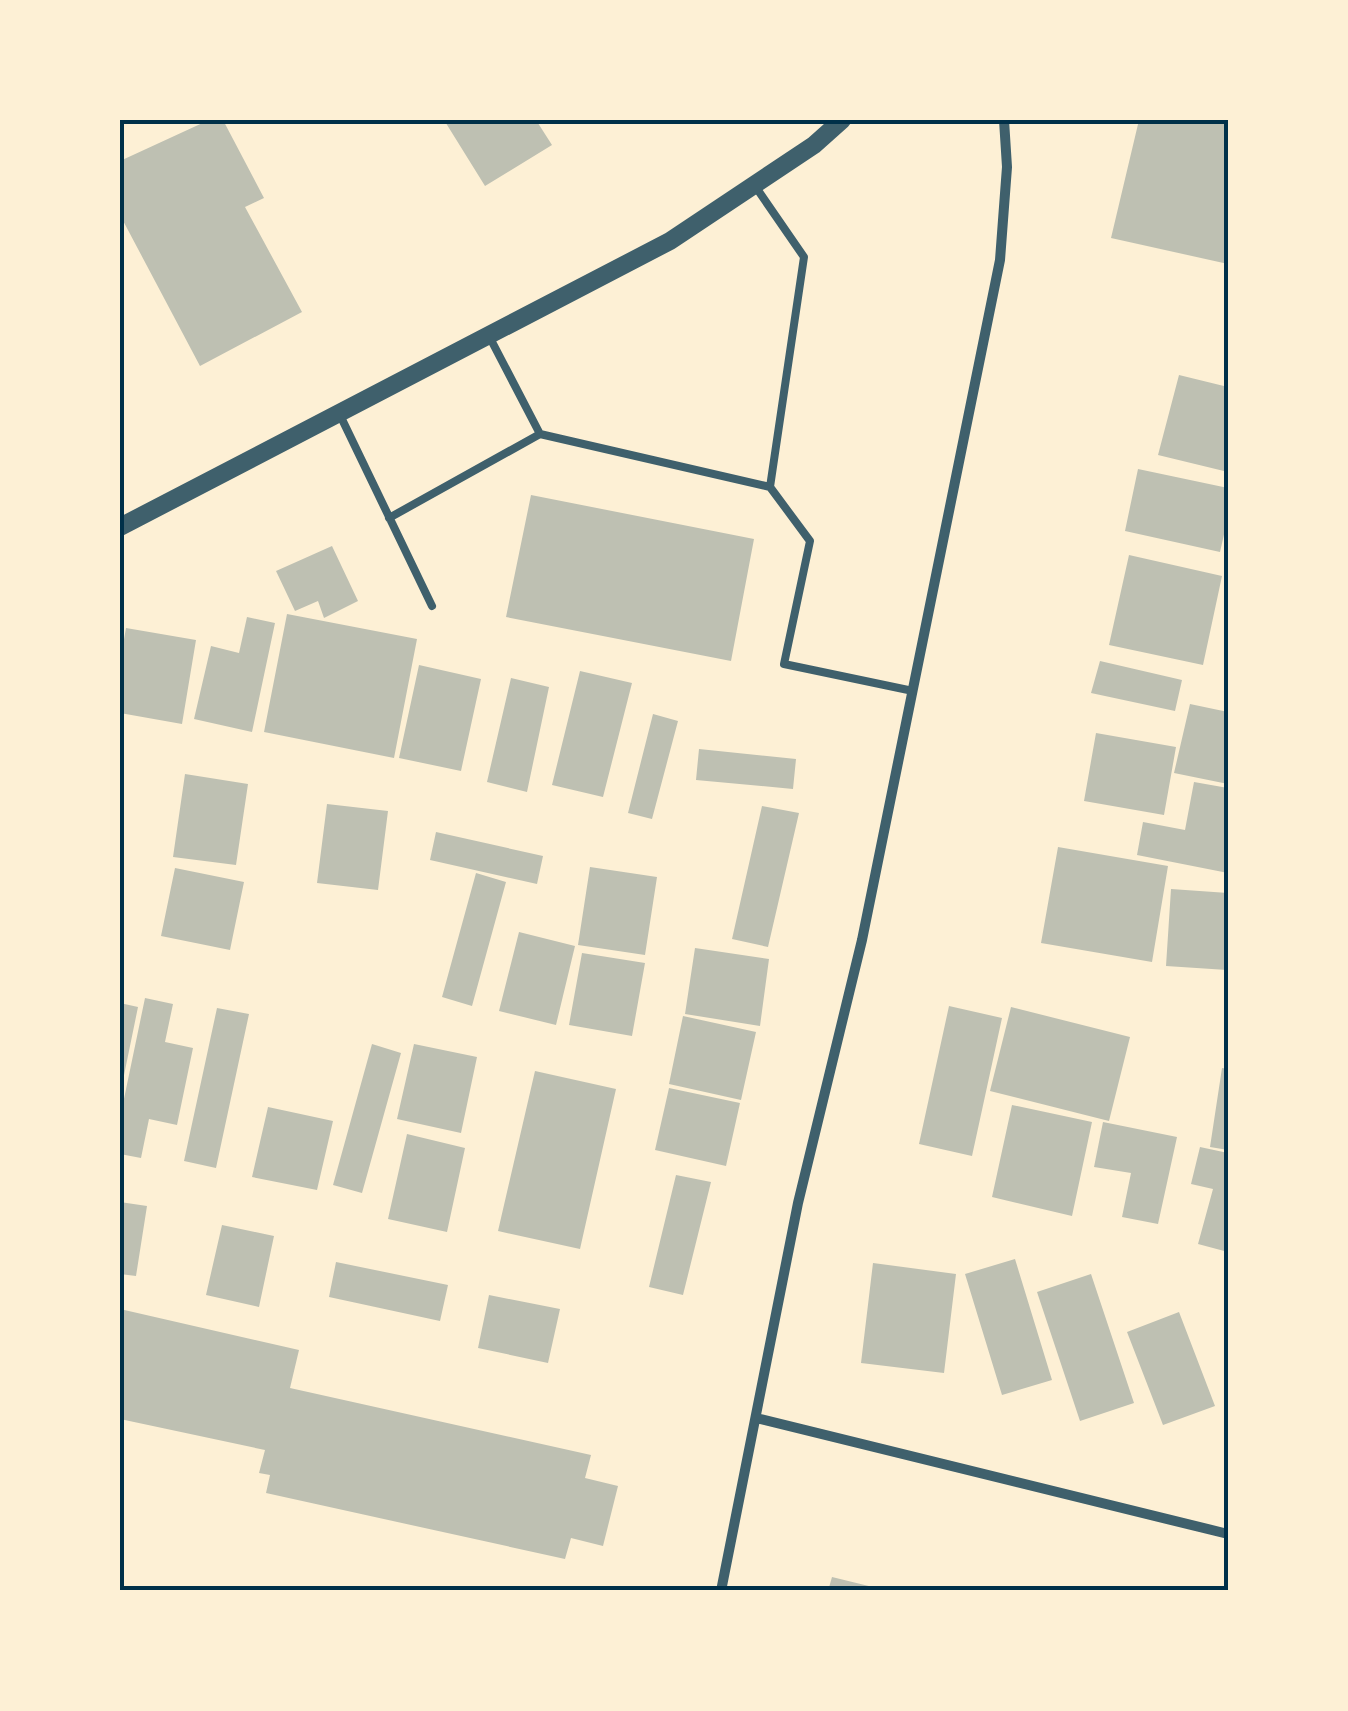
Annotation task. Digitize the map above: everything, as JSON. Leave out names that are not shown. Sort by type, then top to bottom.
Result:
[{"type":"street","points":[[120,527],[670,241],[814,144],[842,120]]},
{"type":"street","points":[[720,1591],[798,1203],[862,940],[1000,260],[1008,167],[1004,120]]},
{"type":"street","points":[[756,1418],[1228,1534]]},
{"type":"lane","points":[[754,184],[804,257],[770,487]]},
{"type":"lane","points":[[488,336],[540,434]]},
{"type":"lane","points":[[340,414],[432,606]]},
{"type":"lane","points":[[390,518],[540,434],[770,487],[810,541],[784,664],[914,691]]},
{"type":"building","points":[[209,120],[223,120],[264,198],[245,207],[302,312],[200,366],[120,215],[120,161]]},
{"type":"building","points":[[444,120],[536,120],[552,145],[485,186]]},
{"type":"building","points":[[1139,120],[1228,120],[1228,264],[1111,238]]},
{"type":"building","points":[[1179,375],[1228,387],[1228,472],[1158,455]]},
{"type":"building","points":[[1138,469],[1228,488],[1228,517],[1220,552],[1125,531]]},
{"type":"building","points":[[531,495],[754,539],[731,661],[506,617]]},
{"type":"building","points":[[332,546],[358,601],[324,618],[318,601],[295,611],[276,571]]},
{"type":"building","points":[[1129,555],[1222,576],[1203,665],[1109,645]]},
{"type":"building","points":[[287,614],[417,639],[394,758],[264,732]]},
{"type":"building","points":[[247,617],[275,623],[252,732],[194,719],[211,646],[239,653]]},
{"type":"building","points":[[126,628],[196,640],[182,724],[120,713],[120,662]]},
{"type":"building","points":[[1100,661],[1182,680],[1175,711],[1091,693]]},
{"type":"building","points":[[419,665],[481,679],[461,771],[399,758]]},
{"type":"building","points":[[580,671],[632,683],[603,797],[552,785]]},
{"type":"building","points":[[511,678],[549,687],[527,792],[487,782]]},
{"type":"building","points":[[1190,704],[1228,712],[1228,784],[1174,773]]},
{"type":"building","points":[[653,714],[678,721],[652,819],[628,813]]},
{"type":"building","points":[[1096,733],[1176,747],[1164,815],[1084,801]]},
{"type":"building","points":[[699,749],[796,759],[793,789],[696,780]]},
{"type":"building","points":[[185,774],[248,784],[236,865],[173,857]]},
{"type":"building","points":[[1194,782],[1228,788],[1228,873],[1137,855],[1143,822],[1185,830]]},
{"type":"building","points":[[327,804],[388,811],[378,890],[317,883]]},
{"type":"building","points":[[762,806],[799,813],[768,947],[732,939]]},
{"type":"building","points":[[436,832],[543,856],[537,884],[430,860]]},
{"type":"building","points":[[1058,847],[1168,866],[1152,962],[1041,943]]},
{"type":"building","points":[[590,867],[657,877],[645,955],[578,945]]},
{"type":"building","points":[[175,868],[244,882],[230,950],[161,936]]},
{"type":"building","points":[[476,873],[506,882],[472,1006],[442,997]]},
{"type":"building","points":[[1171,889],[1228,893],[1227,970],[1166,966]]},
{"type":"building","points":[[519,932],[575,946],[556,1025],[499,1011]]},
{"type":"building","points":[[695,948],[769,959],[760,1026],[685,1014]]},
{"type":"building","points":[[582,953],[645,963],[632,1036],[569,1025]]},
{"type":"building","points":[[145,998],[173,1004],[165,1042],[193,1048],[177,1125],[149,1119],[141,1158],[120,1154],[120,1118]]},
{"type":"building","points":[[120,1003],[138,1007],[122,1085],[120,1085]]},
{"type":"building","points":[[949,1006],[1002,1018],[972,1156],[919,1144]]},
{"type":"building","points":[[1011,1007],[1130,1037],[1109,1121],[990,1091]]},
{"type":"building","points":[[217,1008],[249,1014],[216,1168],[184,1161]]},
{"type":"building","points":[[683,1016],[756,1032],[741,1100],[669,1084]]},
{"type":"building","points":[[372,1044],[401,1053],[362,1193],[333,1185]]},
{"type":"building","points":[[414,1044],[477,1057],[461,1133],[397,1119]]},
{"type":"building","points":[[1222,1068],[1228,1069],[1228,1150],[1210,1147]]},
{"type":"building","points":[[535,1071],[616,1089],[580,1249],[498,1231]]},
{"type":"building","points":[[669,1088],[740,1103],[726,1166],[655,1150]]},
{"type":"building","points":[[1012,1105],[1092,1122],[1072,1216],[992,1197]]},
{"type":"building","points":[[268,1107],[333,1121],[317,1190],[252,1177]]},
{"type":"building","points":[[1103,1122],[1177,1137],[1158,1224],[1122,1217],[1131,1173],[1094,1167]]},
{"type":"building","points":[[407,1134],[465,1148],[447,1232],[388,1219]]},
{"type":"building","points":[[1200,1147],[1228,1153],[1228,1252],[1198,1244],[1213,1189],[1191,1184]]},
{"type":"building","points":[[676,1175],[711,1182],[683,1295],[649,1287]]},
{"type":"building","points":[[120,1202],[147,1206],[136,1276],[120,1274]]},
{"type":"building","points":[[222,1225],[274,1236],[259,1307],[206,1295]]},
{"type":"building","points":[[1015,1259],[1052,1380],[1002,1395],[965,1274]]},
{"type":"building","points":[[336,1262],[448,1285],[440,1321],[329,1297]]},
{"type":"building","points":[[873,1263],[956,1274],[944,1373],[861,1363]]},
{"type":"building","points":[[1091,1274],[1134,1403],[1080,1421],[1037,1292]]},
{"type":"building","points":[[489,1295],[560,1309],[548,1363],[478,1348]]},
{"type":"building","points":[[120,1309],[299,1350],[290,1388],[591,1455],[585,1478],[618,1486],[603,1546],[571,1538],[565,1559],[266,1493],[270,1475],[259,1473],[265,1450],[120,1419]]},
{"type":"building","points":[[1179,1312],[1215,1406],[1163,1425],[1127,1332]]},
{"type":"building","points":[[832,1577],[885,1590],[828,1591]]}]
